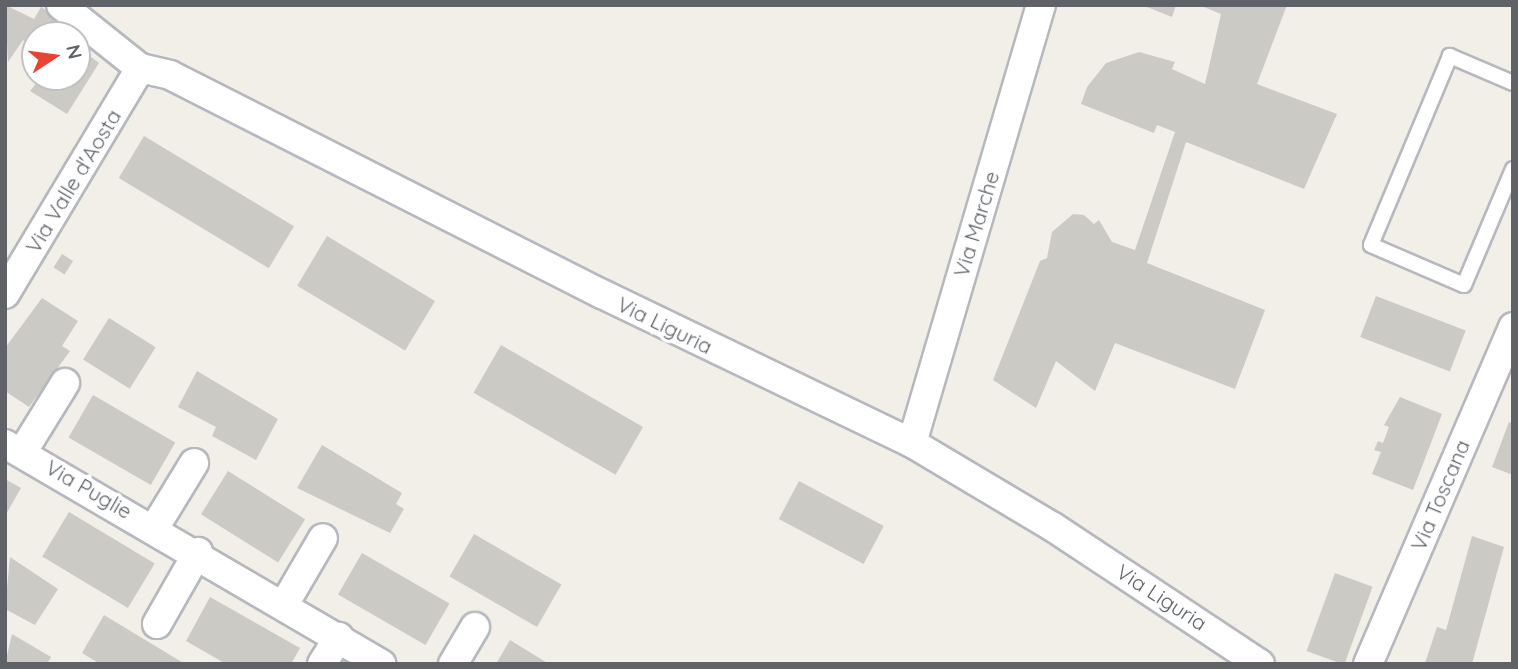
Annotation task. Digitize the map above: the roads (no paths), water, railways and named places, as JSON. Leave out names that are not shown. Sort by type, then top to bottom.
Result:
[{"type":"street","name":"Via Liguria","points":[[61,5],[141,68],[170,75],[605,296],[912,443],[1053,527],[1260,664]]},
{"type":"street","name":"Via Marche","points":[[912,443],[1041,5]]},
{"type":"street","name":"Via Valle d'Aosta","points":[[5,294],[141,68]]},
{"type":"street","name":"Via Toscana","points":[[1368,664],[1513,327]]},
{"type":"street","name":"Via Puglie","points":[[65,383],[14,448],[285,603],[382,664]]},
{"type":"street","name":"Via Puglie","points":[[155,527],[194,463]]},
{"type":"street","points":[[285,603],[323,538]]},
{"type":"street","points":[[157,624],[198,552]]},
{"type":"street","points":[[453,664],[475,626]]},
{"type":"street","points":[[322,664],[339,637]]},
{"type":"lane","points":[[1513,83],[1450,56],[1371,245],[1464,285],[1509,188],[1513,169]]}]
